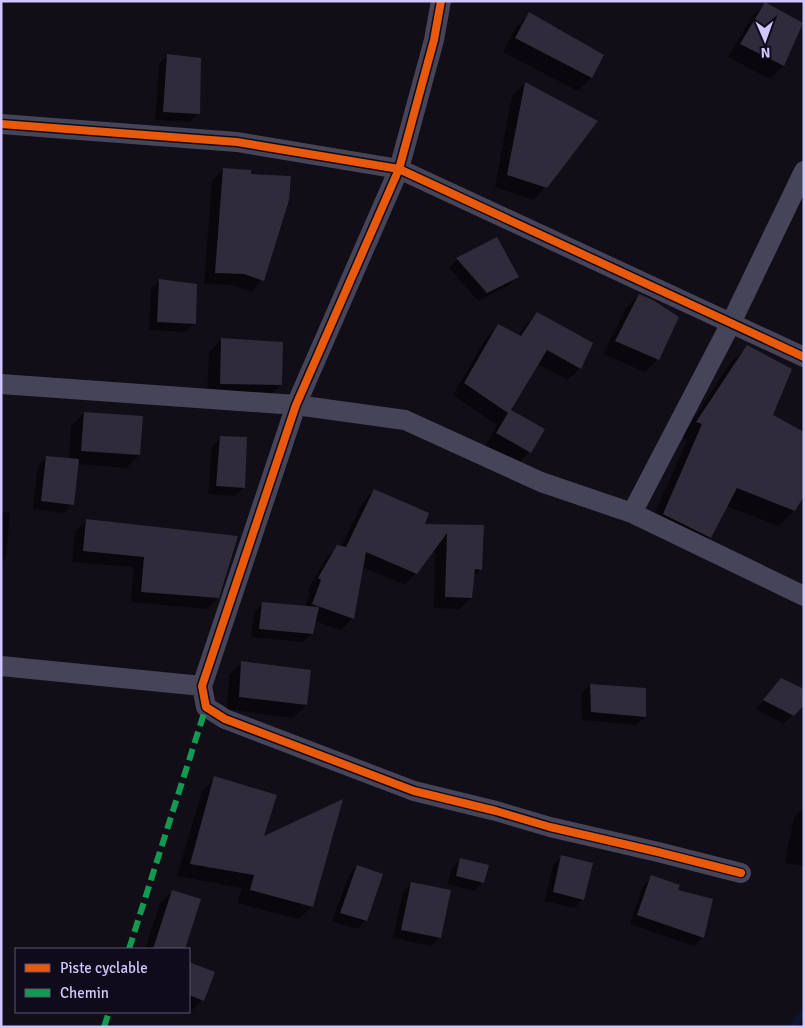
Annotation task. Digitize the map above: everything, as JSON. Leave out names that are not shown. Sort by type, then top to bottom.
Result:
[{"type":"street","points":[[441,1],[434,40],[399,170],[296,405],[202,686],[206,707],[225,719],[414,791],[496,811],[550,827],[741,873]]},
{"type":"street","points":[[1,124],[237,142],[399,170],[804,357]]},
{"type":"street","points":[[632,513],[731,323],[804,171]]},
{"type":"street","points":[[1,384],[296,405],[405,420],[541,482],[632,513],[804,596]]},
{"type":"street","points":[[1,666],[202,686]]},
{"type":"building","points":[[765,2],[803,23],[784,66],[740,44]]},
{"type":"building","points":[[529,12],[604,55],[592,78],[515,38]]},
{"type":"building","points":[[167,54],[201,58],[200,114],[163,112]]},
{"type":"building","points":[[525,82],[598,121],[547,188],[507,175]]},
{"type":"building","points":[[223,168],[251,170],[251,174],[291,176],[289,200],[264,281],[244,274],[215,273]]},
{"type":"building","points":[[497,237],[519,277],[487,293],[456,258]]},
{"type":"building","points":[[159,279],[197,284],[196,324],[157,322]]},
{"type":"building","points":[[639,294],[653,300],[679,317],[659,360],[615,341]]},
{"type":"building","points":[[537,312],[593,343],[581,369],[547,350],[511,410],[545,429],[531,453],[496,433],[508,413],[464,383],[498,324],[521,336]]},
{"type":"building","points":[[221,338],[283,342],[282,385],[220,384]]},
{"type":"building","points":[[747,345],[792,369],[773,415],[804,432],[804,496],[795,511],[737,488],[711,538],[663,514],[702,424],[696,422]]},
{"type":"building","points":[[84,412],[143,416],[140,455],[81,451]]},
{"type":"building","points":[[220,436],[247,437],[245,488],[216,486]]},
{"type":"building","points":[[46,456],[79,459],[74,505],[41,501]]},
{"type":"building","points":[[374,489],[429,513],[425,524],[484,525],[482,570],[475,569],[472,598],[445,597],[447,533],[417,574],[366,552],[354,619],[312,604],[321,580],[318,578],[337,545],[346,547]]},
{"type":"building","points":[[86,519],[238,536],[219,598],[141,592],[144,557],[83,551]]},
{"type":"building","points":[[262,602],[319,607],[313,634],[259,629]]},
{"type":"building","points":[[241,661],[311,670],[307,705],[239,697]]},
{"type":"building","points":[[781,678],[804,689],[804,705],[794,716],[763,700]]},
{"type":"building","points":[[590,684],[646,688],[646,717],[591,712]]},
{"type":"building","points":[[214,776],[277,795],[264,836],[343,799],[313,907],[250,890],[254,875],[190,864]]},
{"type":"building","points":[[561,855],[593,863],[584,900],[553,892]]},
{"type":"building","points":[[460,858],[489,865],[484,883],[456,876]]},
{"type":"building","points":[[357,865],[383,874],[367,921],[340,913]]},
{"type":"building","points":[[651,875],[680,885],[678,890],[713,899],[704,938],[637,915]]},
{"type":"building","points":[[411,882],[451,890],[441,938],[401,930]]},
{"type":"building","points":[[172,890],[201,899],[185,948],[153,948]]},
{"type":"building","points":[[190,962],[215,972],[204,1001],[190,995]]},
{"type":"waterway","points":[[792,1027],[804,1012]]},
{"type":"marked path","points":[[129,948],[206,707]]},
{"type":"marked path","points":[[104,1027],[109,1013]]},
{"type":"cycle path","points":[[441,1],[434,40],[399,169],[296,405],[202,686],[206,707],[225,719],[414,791],[496,811],[550,827],[741,873]]},
{"type":"cycle path","points":[[1,124],[237,142],[399,169],[804,357]]}]
